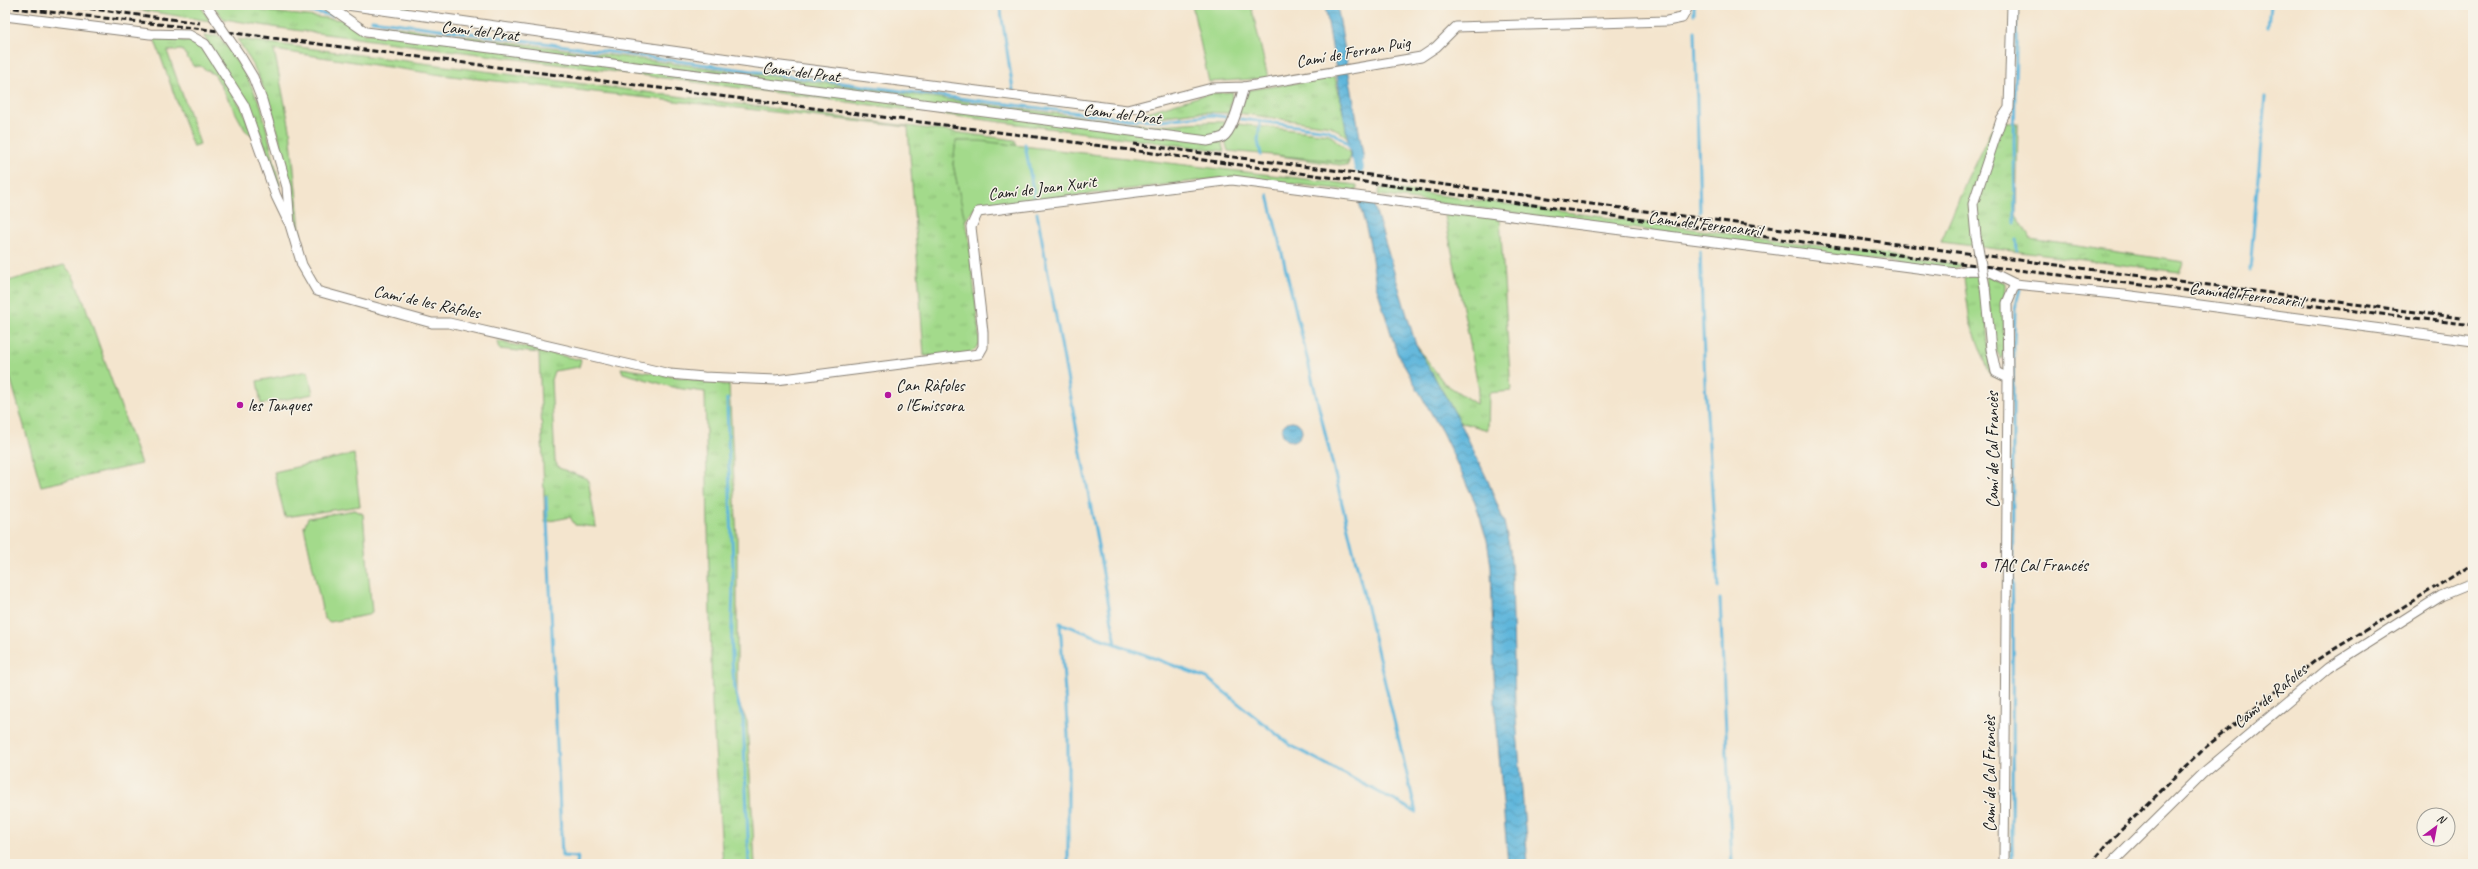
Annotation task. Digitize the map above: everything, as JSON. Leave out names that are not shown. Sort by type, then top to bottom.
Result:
[{"type":"street","name":"Camí de les Ràfoles","points":[[206,5],[253,76],[262,100],[287,187],[290,226],[302,265],[317,291],[432,323],[449,323],[670,374],[776,380]]},
{"type":"street","name":"Camí del Prat","points":[[327,5],[366,32],[1208,141],[1223,137],[1232,128],[1235,110],[1244,87]]},
{"type":"street","name":"Camí de Ferran Puig","points":[[347,5],[757,63],[1127,110],[1212,88],[1244,87],[1421,57],[1436,47],[1456,27],[1668,21],[1682,18],[1689,5]]},
{"type":"street","name":"Camí de Cal Francès","points":[[2004,864],[2008,378],[1996,372],[1991,349],[1985,287],[1976,236],[1973,204],[2001,120],[2009,108],[2012,5]]},
{"type":"street","points":[[5,16],[150,34],[188,34],[204,44],[244,105],[276,196],[290,226]]},
{"type":"street","name":"Camí de Joan Xurit","points":[[776,380],[979,354],[983,347],[983,332],[971,227],[978,212],[1232,180],[1388,200]]},
{"type":"street","name":"Camí del Ferrocarril","points":[[1388,200],[1956,273],[1969,270],[1989,271],[2015,284],[2124,295],[2473,341]]},
{"type":"street","points":[[2008,378],[2007,303],[2015,284]]},
{"type":"street","name":"Camí de Rafoles","points":[[2111,864],[2202,774],[2328,668],[2441,596],[2473,583]]},
{"type":"green space","points":[[109,5],[200,5],[210,21]]},
{"type":"green space","points":[[213,5],[254,5],[263,11],[343,20],[364,34],[398,32],[379,25],[1145,125],[1225,122],[1222,145],[1224,151],[279,28],[224,19]]},
{"type":"green space","points":[[366,5],[410,5],[409,11]]},
{"type":"green space","points":[[1192,5],[1251,5],[1268,78],[1209,82]]},
{"type":"green space","points":[[204,36],[219,36],[246,75],[261,106],[280,186],[278,188],[261,134]]},
{"type":"green space","points":[[154,38],[196,42],[202,47],[243,110],[253,136],[245,130],[215,75],[200,66],[194,67],[182,50],[167,51],[200,144],[193,147]]},
{"type":"green space","points":[[237,39],[1015,140],[1017,145],[957,141],[953,164],[969,237],[980,344],[969,355],[924,356],[908,127],[442,75],[274,50],[290,129],[300,230],[305,261],[274,118],[264,90],[252,64]]},
{"type":"green space","points":[[1335,77],[1349,138],[1331,126],[1238,113],[1249,90]]},
{"type":"green space","points":[[1233,92],[1229,113],[1199,112],[1156,117],[1143,113],[1211,93]]},
{"type":"green space","points":[[1996,120],[2018,123],[2016,214],[2031,239],[2184,262],[2179,272],[1941,242],[1966,182]]},
{"type":"green space","points":[[1237,124],[1329,134],[1350,153],[1349,162],[1228,151],[1225,141]]},
{"type":"green space","points":[[956,141],[980,141],[1357,185],[1357,191],[1229,177],[975,208],[965,221],[953,164]]},
{"type":"green space","points":[[1267,154],[1349,162],[1347,166]]},
{"type":"green space","points":[[1380,188],[1963,265],[1950,270],[1378,195]]},
{"type":"green space","points":[[1444,211],[1500,218],[1511,391],[1489,393],[1488,430],[1460,422],[1416,345],[1444,383],[1476,404],[1479,390]]},
{"type":"green space","points":[[64,265],[72,274],[84,302],[141,464],[41,486],[5,359],[5,282]]},
{"type":"green space","points":[[1977,273],[1985,309],[1991,377],[1970,322],[1964,278]]},
{"type":"green space","points":[[1985,274],[2005,283],[2003,357],[2001,358],[1995,349]]},
{"type":"green space","points":[[497,341],[581,360],[579,367],[554,371],[551,380],[555,461],[559,468],[588,479],[596,527],[575,525],[570,517],[545,522],[539,353],[499,349]]},
{"type":"green space","points":[[621,368],[729,385],[737,539],[737,700],[747,721],[755,864],[723,864],[712,705],[705,392],[676,388],[623,373]]},
{"type":"green space","points":[[308,371],[313,394],[261,404],[257,381]]},
{"type":"green space","points":[[354,454],[360,506],[285,517],[274,472]]},
{"type":"green space","points":[[355,510],[363,514],[372,612],[368,615],[330,622],[324,618],[304,527],[308,518]]},
{"type":"water","points":[[1325,5],[1337,5],[1364,160],[1351,159]]},
{"type":"water","points":[[1358,199],[1373,202],[1416,345],[1460,422],[1488,481],[1504,522],[1510,550],[1512,576],[1515,706],[1528,864],[1508,864],[1495,706],[1491,566],[1487,540],[1475,502],[1442,432],[1397,353],[1376,285],[1369,239]]},
{"type":"water","points":[[1292,421],[1299,424],[1302,431],[1299,438],[1292,441],[1285,438],[1282,431],[1285,424]]},
{"type":"waterway","points":[[266,5],[332,15]]},
{"type":"waterway","points":[[1000,5],[1013,90]]},
{"type":"waterway","points":[[1694,5],[1694,14]]},
{"type":"waterway","points":[[2015,223],[2014,140],[2017,5]]},
{"type":"waterway","points":[[2268,27],[2270,5]]},
{"type":"waterway","points":[[372,20],[917,93],[1128,119],[1161,120],[1211,115],[1226,117]]},
{"type":"waterway","points":[[1695,31],[1700,212]]},
{"type":"waterway","points":[[2250,270],[2265,97]]},
{"type":"waterway","points":[[1241,119],[1328,130],[1343,139],[1352,149]]},
{"type":"waterway","points":[[1260,122],[1258,141],[1261,155]]},
{"type":"waterway","points":[[1025,144],[1034,196]]},
{"type":"waterway","points":[[1355,147],[1359,168]]},
{"type":"waterway","points":[[1068,864],[1068,736],[1060,623],[1207,678],[1290,745],[1416,812],[1268,195]]},
{"type":"waterway","points":[[1037,213],[1116,644]]},
{"type":"waterway","points":[[2016,240],[2017,250]]},
{"type":"waterway","points":[[1700,251],[1705,382],[1718,587]]},
{"type":"waterway","points":[[2012,864],[2013,378],[2015,309],[2020,289]]},
{"type":"waterway","points":[[727,399],[733,567],[732,663],[737,700],[743,718],[749,864]]},
{"type":"waterway","points":[[546,497],[562,856],[578,857],[577,864]]},
{"type":"waterway","points":[[1720,599],[1732,864]]},
{"type":"railway","points":[[63,5],[200,23]]},
{"type":"railway","points":[[5,7],[203,29],[1021,135],[1935,260],[2473,325]]},
{"type":"railway","points":[[1134,144],[2461,318]]},
{"type":"railway","points":[[2091,864],[2108,843],[2207,746],[2315,661],[2473,564]]},
{"type":"place","name":"Can Ràfoles o l'Emissora","points":[[888,395]]},
{"type":"place","name":"les Tanques","points":[[240,405]]},
{"type":"place","name":"TAC Cal Francés","points":[[1984,565]]}]
